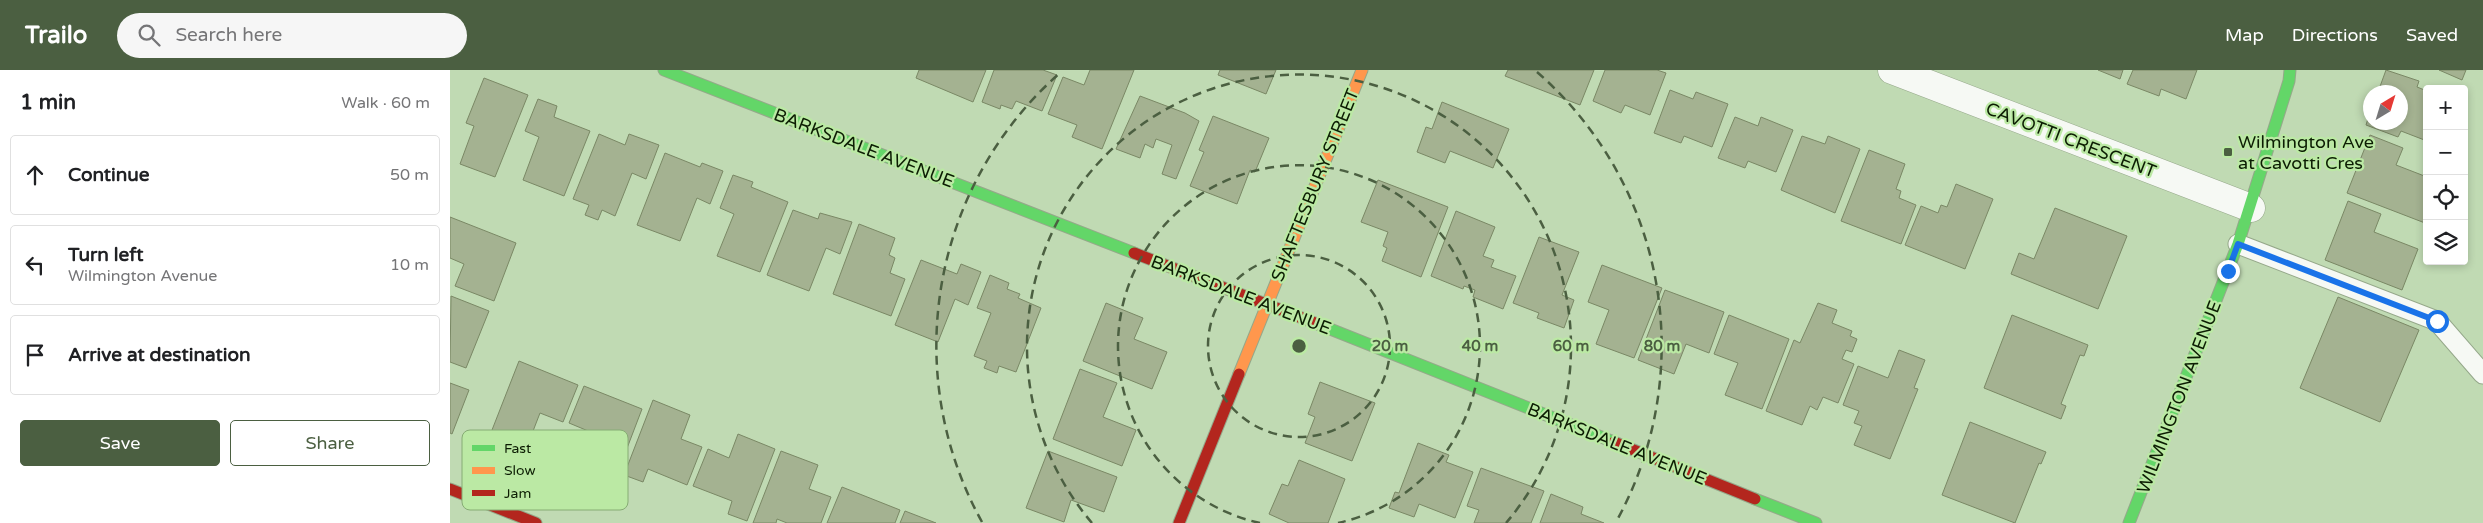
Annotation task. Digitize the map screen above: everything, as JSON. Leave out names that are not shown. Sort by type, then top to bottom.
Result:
[{"type":"street","name":"BARKSDALE AVENUE","points":[[664,70],[1266,304],[1816,523]]},
{"type":"street","name":"SHAFTESBURY STREET","points":[[1179,523],[1362,70]]},
{"type":"street","name":"CAVOTTI CRESCENT","points":[[1892,70],[2251,208]]},
{"type":"street","name":"WILMINGTON AVENUE","points":[[2129,523],[2251,208],[2289,80],[2290,70]]},
{"type":"street","points":[[450,489],[462,494]]},
{"type":"street","points":[[503,510],[536,523]]},
{"type":"lane","points":[[2238,244],[2437,321],[2483,374]]},
{"type":"building","points":[[919,70],[986,70],[973,102],[916,78]]},
{"type":"building","points":[[994,70],[1043,70],[1057,75],[1042,111],[1016,101],[1012,109],[1001,105],[1000,109],[982,102]]},
{"type":"building","points":[[1090,70],[1134,70],[1102,149],[1072,137],[1077,125],[1048,114],[1063,77],[1084,85]]},
{"type":"building","points":[[1220,70],[1276,70],[1266,94],[1218,75]]},
{"type":"building","points":[[1508,70],[1594,70],[1580,105],[1505,76]]},
{"type":"building","points":[[1605,70],[1657,70],[1666,73],[1650,115],[1625,105],[1621,113],[1593,101]]},
{"type":"building","points":[[2098,70],[2123,70],[2120,79]]},
{"type":"building","points":[[2133,70],[2197,70],[2186,99],[2161,89],[2159,96],[2127,84]]},
{"type":"building","points":[[2386,70],[2419,81],[2417,87],[2423,89],[2423,139],[2401,131],[2398,137],[2379,130],[2408,130],[2408,85],[2381,85]]},
{"type":"building","points":[[2439,70],[2466,70],[2462,80]]},
{"type":"building","points":[[484,78],[528,95],[495,177],[460,164],[474,126],[466,123]]},
{"type":"building","points":[[1670,90],[1693,99],[1696,92],[1728,104],[1712,147],[1684,136],[1681,143],[1654,133]]},
{"type":"building","points":[[1140,96],[1185,113],[1199,121],[1176,179],[1162,174],[1172,145],[1156,139],[1153,148],[1145,144],[1140,158],[1116,149]]},
{"type":"building","points":[[538,99],[557,106],[554,117],[590,131],[564,196],[523,180],[539,137],[525,131]]},
{"type":"building","points":[[1442,102],[1509,129],[1493,168],[1450,151],[1445,163],[1417,152],[1426,127],[1432,129]]},
{"type":"building","points":[[1213,116],[1269,138],[1255,172],[1250,170],[1237,204],[1190,186],[1204,152],[1199,150]]},
{"type":"building","points":[[1735,117],[1758,126],[1761,117],[1793,130],[1776,172],[1748,161],[1745,168],[1718,158]]},
{"type":"building","points":[[599,134],[625,145],[629,134],[659,145],[646,179],[632,173],[615,216],[602,210],[598,220],[585,215],[589,205],[573,199]]},
{"type":"building","points":[[2370,135],[2403,148],[2396,165],[2423,175],[2423,222],[2347,193]]},
{"type":"building","points":[[1802,136],[1825,144],[1828,136],[1860,149],[1835,213],[1781,190]]},
{"type":"building","points":[[1869,150],[1905,164],[1896,189],[1901,191],[1899,198],[1916,205],[1901,244],[1841,221]]},
{"type":"building","points":[[665,153],[700,167],[702,163],[723,171],[710,204],[697,198],[680,241],[637,225]]},
{"type":"building","points":[[733,175],[753,182],[751,187],[788,202],[760,272],[717,256],[734,214],[720,208]]},
{"type":"building","points":[[1378,180],[1448,207],[1421,277],[1382,261],[1387,248],[1383,246],[1388,232],[1361,222]]},
{"type":"building","points":[[1956,184],[1993,199],[1965,269],[1905,245],[1921,206],[1938,213],[1941,205],[1947,207]]},
{"type":"building","points":[[2348,201],[2381,214],[2374,232],[2418,249],[2402,290],[2325,260]]},
{"type":"building","points":[[2055,208],[2127,236],[2098,309],[2011,274],[2019,253],[2034,259]]},
{"type":"building","points":[[793,210],[818,219],[820,213],[852,222],[840,254],[826,248],[809,291],[767,275]]},
{"type":"building","points":[[1456,211],[1495,227],[1483,256],[1494,260],[1491,267],[1516,276],[1503,309],[1473,297],[1475,290],[1464,286],[1463,289],[1431,276]]},
{"type":"building","points":[[450,217],[516,243],[494,301],[455,286],[464,264],[450,258]]},
{"type":"building","points":[[859,224],[895,238],[889,255],[895,258],[890,273],[905,279],[891,316],[833,294]]},
{"type":"building","points":[[1539,237],[1579,252],[1562,295],[1574,300],[1564,328],[1537,318],[1539,313],[1513,303]]},
{"type":"building","points":[[921,260],[957,274],[961,264],[981,272],[968,305],[955,299],[938,342],[895,325]]},
{"type":"building","points":[[1602,265],[1662,288],[1634,358],[1596,344],[1609,310],[1588,302]]},
{"type":"building","points":[[990,275],[1009,283],[1007,289],[1020,294],[1018,298],[1041,308],[1016,372],[999,366],[997,373],[984,368],[987,361],[974,356],[991,313],[977,308]]},
{"type":"building","points":[[1665,290],[1724,312],[1709,353],[1686,344],[1674,374],[1638,360]]},
{"type":"building","points":[[451,296],[489,311],[466,368],[450,362]]},
{"type":"building","points":[[2338,297],[2419,330],[2380,422],[2300,388]]},
{"type":"building","points":[[1106,303],[1143,318],[1134,339],[1167,352],[1152,389],[1083,361]]},
{"type":"building","points":[[1818,303],[1837,310],[1832,323],[1852,331],[1850,336],[1857,339],[1852,352],[1846,350],[1842,359],[1854,364],[1838,403],[1823,397],[1817,410],[1810,406],[1802,425],[1766,411],[1794,340],[1800,343]]},
{"type":"building","points":[[1729,315],[1789,339],[1762,409],[1725,395],[1738,363],[1714,354]]},
{"type":"building","points":[[2012,315],[2088,345],[2084,356],[2080,355],[2061,404],[2066,406],[2061,419],[1984,388]]},
{"type":"building","points":[[1899,350],[1925,360],[1914,388],[1918,389],[1890,459],[1854,445],[1862,426],[1854,423],[1859,411],[1843,405],[1858,366],[1888,378]]},
{"type":"building","points":[[519,361],[578,385],[563,422],[540,413],[533,430],[492,430]]},
{"type":"building","points":[[1080,369],[1117,383],[1103,417],[1136,430],[1122,466],[1053,439]]},
{"type":"building","points":[[1320,382],[1375,403],[1352,461],[1305,443],[1315,417],[1308,414]]},
{"type":"building","points":[[450,383],[469,390],[452,434],[450,433]]},
{"type":"building","points":[[584,386],[642,409],[628,446],[628,430],[586,430],[569,423]]},
{"type":"building","points":[[653,400],[690,415],[681,439],[702,447],[687,485],[648,469],[643,482],[628,476],[628,465]]},
{"type":"building","points":[[1970,422],[2046,452],[2041,464],[2039,463],[2015,523],[1942,495]]},
{"type":"building","points":[[738,434],[775,449],[747,521],[728,514],[732,501],[693,486],[708,449],[729,458]]},
{"type":"building","points":[[1418,443],[1449,455],[1446,462],[1473,472],[1455,518],[1419,504],[1414,517],[1389,508],[1395,492],[1399,493]]},
{"type":"building","points":[[781,451],[818,465],[809,489],[831,497],[821,523],[787,523],[777,519],[776,523],[753,523]]},
{"type":"building","points":[[1048,451],[1117,477],[1104,512],[1071,500],[1064,522],[1026,508]]},
{"type":"building","points":[[1299,460],[1345,479],[1328,523],[1289,523],[1269,514],[1282,484],[1288,486]]},
{"type":"building","points":[[1481,468],[1544,491],[1531,523],[1474,523],[1479,510],[1467,506]]},
{"type":"building","points":[[842,487],[900,510],[895,523],[827,523]]},
{"type":"building","points":[[1551,494],[1583,507],[1581,514],[1604,523],[1540,523]]},
{"type":"building","points":[[905,511],[936,523],[900,523]]},
{"type":"traffic: fast","points":[[664,70],[1134,253]]},
{"type":"traffic: fast","points":[[2129,523],[2238,244],[2289,81],[2290,70]]},
{"type":"traffic: fast","points":[[1320,325],[1614,442]]},
{"type":"traffic: fast","points":[[1755,499],[1816,523]]},
{"type":"traffic: slow","points":[[1239,374],[1362,70]]},
{"type":"traffic: jam","points":[[1134,253],[1320,325]]},
{"type":"traffic: jam","points":[[1179,523],[1239,374]]},
{"type":"traffic: jam","points":[[1614,442],[1755,499]]},
{"type":"traffic: jam","points":[[450,489],[462,494]]},
{"type":"traffic: jam","points":[[503,510],[536,523]]},
{"type":"place","name":"Wilmington Ave at Cavotti Cres","points":[[2228,152]]},
{"type":"route","points":[[2228,271],[2238,244],[2437,321]]}]
